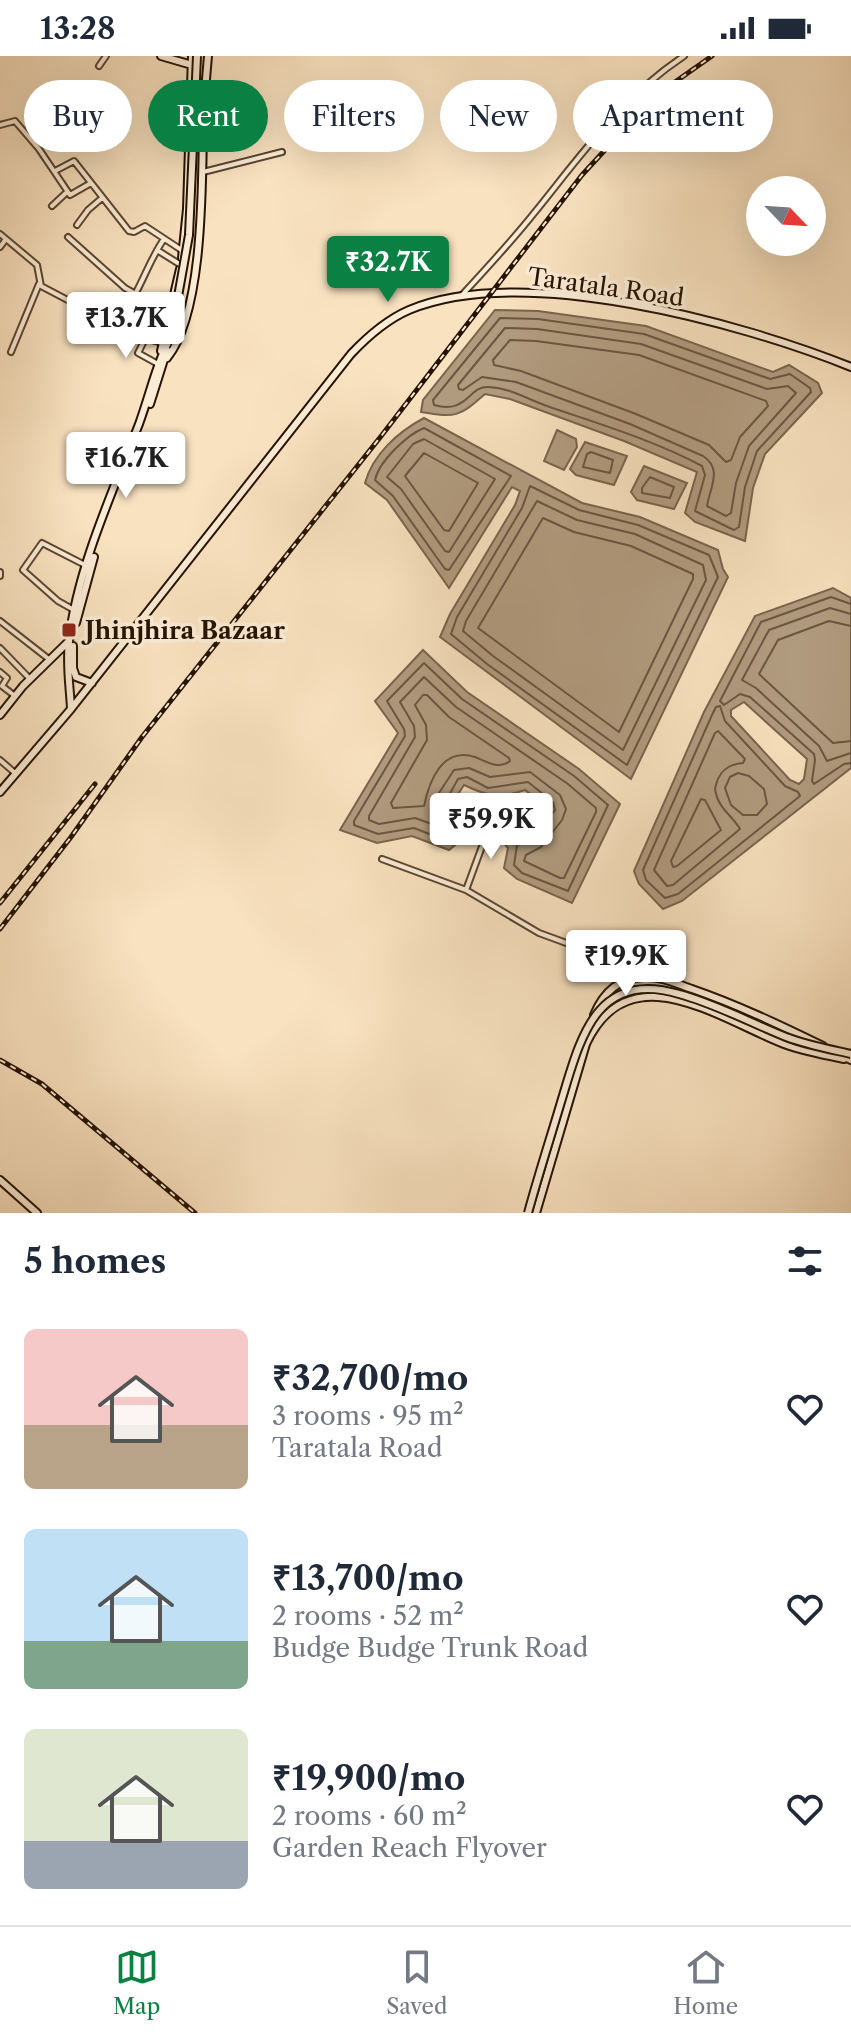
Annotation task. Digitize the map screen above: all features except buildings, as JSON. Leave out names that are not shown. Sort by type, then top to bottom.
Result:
[{"type":"street","points":[[99,66],[106,56]]},
{"type":"street","points":[[161,56],[191,65],[207,66]]},
{"type":"street","points":[[92,683],[76,677],[71,644],[93,560],[161,360],[183,251],[191,65],[195,56]]},
{"type":"street","points":[[71,709],[74,610],[171,333],[180,297],[189,235],[195,56]]},
{"type":"street","points":[[161,360],[177,343],[192,289],[200,233],[208,56]]},
{"type":"street","points":[[462,295],[534,214],[627,100],[684,56]]},
{"type":"street","points":[[0,125],[13,120],[55,171],[70,195],[91,183]]},
{"type":"street","points":[[203,172],[282,152]]},
{"type":"street","points":[[55,171],[74,161],[131,232],[145,226],[183,251]]},
{"type":"street","points":[[52,206],[67,192]]},
{"type":"street","points":[[77,225],[102,198]]},
{"type":"street","points":[[0,234],[37,265],[39,284],[11,352]]},
{"type":"street","points":[[68,237],[121,285],[164,310],[171,310]]},
{"type":"street","points":[[0,247],[6,239]]},
{"type":"street","points":[[39,284],[79,306],[81,315],[92,323],[117,319],[129,307],[164,239]]},
{"type":"street","points":[[157,250],[181,265]]},
{"type":"street","name":"Taratala Road","points":[[0,792],[92,683],[291,428],[364,340],[387,322],[410,310],[462,295],[552,295],[657,309],[741,328],[851,367]]},
{"type":"street","points":[[117,319],[162,343]]},
{"type":"street","points":[[146,337],[138,353],[161,360]]},
{"type":"street","points":[[74,610],[58,601],[23,570],[42,543],[87,566]]},
{"type":"street","points":[[0,621],[50,660]]},
{"type":"street","points":[[0,715],[30,679],[71,644]]},
{"type":"street","points":[[0,648],[30,679]]},
{"type":"street","points":[[0,672],[7,678],[2,686],[15,696]]},
{"type":"street","points":[[0,760],[15,773]]},
{"type":"street","points":[[466,890],[484,841],[505,825],[521,832]]},
{"type":"street","points":[[382,859],[466,890],[539,933],[580,948]]},
{"type":"street","points":[[531,1213],[572,1071],[593,1017],[607,992],[626,981],[642,977],[659,978],[733,1003],[851,1058]]},
{"type":"street","points":[[531,1213],[579,1041],[595,1014],[619,995],[639,989],[667,990],[851,1058]]},
{"type":"street","points":[[0,1180],[37,1213]]},
{"type":"water","points":[[495,310],[538,311],[646,326],[773,372],[789,365],[818,383],[822,393],[765,454],[753,488],[745,541],[695,522],[685,513],[697,472],[624,441],[510,399],[485,394],[456,414],[421,412],[423,400]]},
{"type":"water","points":[[424,418],[582,503],[640,517],[718,550],[728,577],[631,779],[440,637],[520,491],[512,487],[449,588],[387,500],[365,483],[380,453],[405,430]]},
{"type":"water","points":[[557,430],[576,439],[577,447],[564,470],[544,461]]},
{"type":"water","points":[[585,442],[627,456],[614,485],[576,475],[570,469]]},
{"type":"water","points":[[644,466],[687,483],[674,509],[637,500],[631,492]]},
{"type":"water","points":[[833,588],[851,598],[851,768],[682,901],[663,909],[639,884],[634,871],[704,712],[755,616]],"holes":[[[744,702],[807,759],[804,779],[799,784],[790,780],[731,716],[731,710]]]},
{"type":"water","points":[[423,650],[467,692],[579,769],[620,804],[572,903],[517,879],[504,868],[508,848],[498,836],[505,828],[526,836],[548,809],[525,790],[493,795],[464,785],[455,799],[471,818],[471,832],[449,850],[412,836],[377,843],[340,830],[398,733],[375,701]]},
{"type":"railway","points":[[0,929],[142,737],[382,435],[582,175],[639,113],[712,56]]},
{"type":"railway","points":[[0,903],[95,784]]},
{"type":"railway","points":[[0,1060],[42,1084],[195,1213]]},
{"type":"place","name":"Jhinjhira Bazaar","points":[[69,630]]}]
